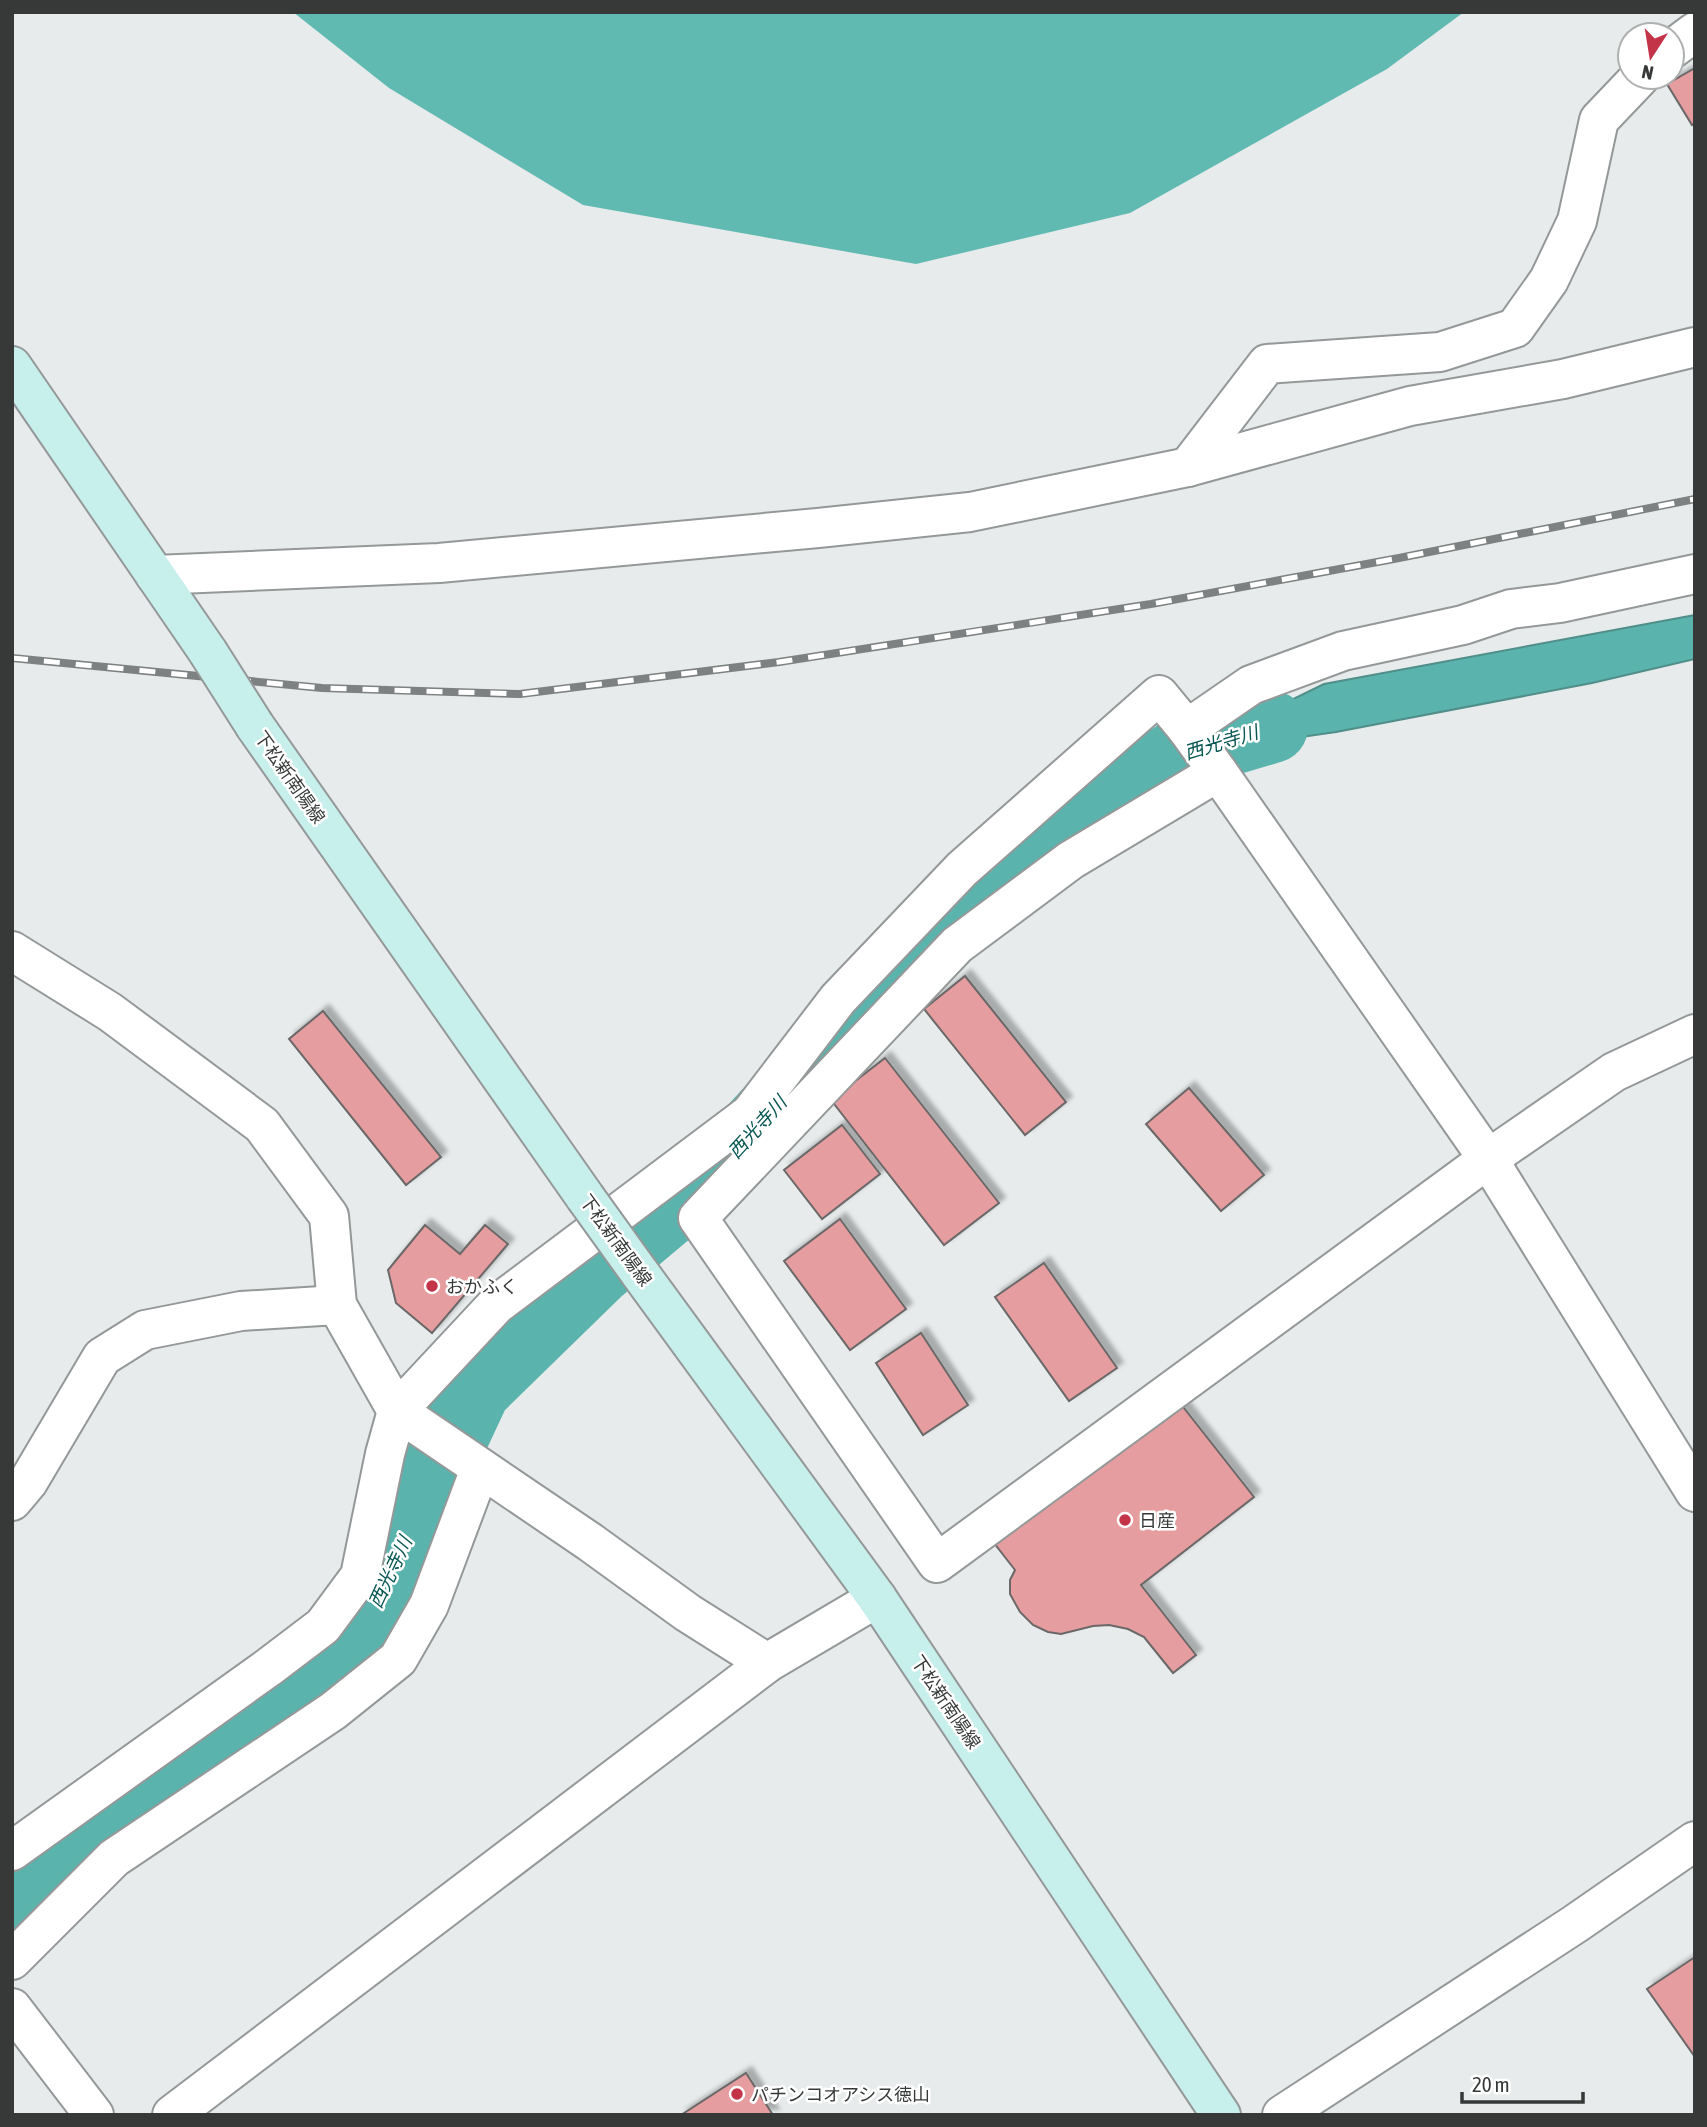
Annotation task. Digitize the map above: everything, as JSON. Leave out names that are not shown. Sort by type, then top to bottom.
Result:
[{"type":"main road","name":"下松新南陽線","points":[[12,366],[208,652],[255,726],[585,1197],[877,1598],[1221,2115]]},
{"type":"street","points":[[1188,467],[1267,364],[1440,352],[1515,328],[1549,280],[1577,221],[1599,120],[1627,91]]},
{"type":"street","points":[[155,575],[439,563],[970,512],[1188,467],[1410,406],[1563,379],[1695,347]]},
{"type":"street","points":[[1187,729],[1251,685],[1343,651],[1463,625],[1511,609],[1560,604],[1695,574]]},
{"type":"street","points":[[12,1851],[270,1667],[323,1626],[360,1576],[385,1454],[397,1411],[496,1306],[750,1114],[838,999],[962,869],[1159,695],[1218,772],[1488,1159],[1695,1492]]},
{"type":"street","points":[[1218,772],[1071,860],[957,945],[698,1218],[937,1563],[1488,1159],[1614,1072],[1695,1034]]},
{"type":"street","points":[[12,951],[110,1012],[262,1125],[328,1216],[337,1305],[397,1411],[590,1542],[688,1613],[767,1663]]},
{"type":"street","points":[[12,1501],[28,1482],[102,1357],[145,1331],[241,1311],[337,1305]]},
{"type":"street","points":[[12,1960],[114,1858],[333,1712],[398,1659],[429,1605],[480,1469]]},
{"type":"street","points":[[172,2115],[767,1663],[877,1598]]},
{"type":"street","points":[[1282,2115],[1575,1924],[1695,1841]]},
{"type":"street","points":[[12,2008],[94,2115]]},
{"type":"shaded area","points":[[293,12],[1464,12],[1387,69],[1130,213],[916,264],[583,205],[389,88]]},
{"type":"water","points":[[1695,615],[1695,659],[1592,683],[1336,732],[1178,755],[1324,684]]},
{"type":"building","points":[[1695,68],[1695,123],[1692,125],[1671,91],[1686,91],[1686,73]]},
{"type":"building","points":[[965,976],[1066,1102],[1025,1135],[924,1009]]},
{"type":"building","points":[[323,1011],[441,1157],[406,1185],[289,1039]]},
{"type":"building","points":[[885,1058],[999,1203],[944,1245],[831,1100]]},
{"type":"building","points":[[1189,1088],[1264,1175],[1221,1211],[1146,1124]]},
{"type":"building","points":[[842,1125],[880,1174],[822,1219],[784,1170]]},
{"type":"building","points":[[840,1219],[906,1309],[850,1350],[784,1261]]},
{"type":"building","name":"おかふく","points":[[425,1225],[460,1254],[485,1225],[508,1244],[432,1333],[396,1303],[388,1270]]},
{"type":"building","points":[[1044,1263],[1117,1368],[1069,1401],[995,1297]]},
{"type":"building","points":[[921,1333],[968,1405],[923,1435],[876,1363]]},
{"type":"building","name":"日産","points":[[1180,1403],[1254,1497],[1141,1585],[1196,1655],[1173,1673],[1144,1637],[1128,1629],[1109,1625],[1093,1626],[1061,1634],[1033,1625],[1020,1612],[1010,1594],[1010,1580],[1015,1570],[994,1543]]},
{"type":"building","points":[[1695,1957],[1695,2057],[1647,1989]]},
{"type":"building","name":"パチンコオアシス徳山","points":[[746,2073],[773,2115],[681,2115]]},
{"type":"waterway","name":"西光寺川","points":[[12,1897],[71,1843],[351,1655],[475,1389],[597,1270],[723,1164],[908,961],[1038,845],[1178,755],[1272,727]]},
{"type":"railway","points":[[12,658],[322,688],[520,694],[779,662],[1151,604],[1695,499]]},
{"type":"place","name":"おかふく","points":[[432,1286]]},
{"type":"place","name":"日産","points":[[1125,1520]]},
{"type":"place","name":"パチンコオアシス徳山","points":[[737,2094]]}]
